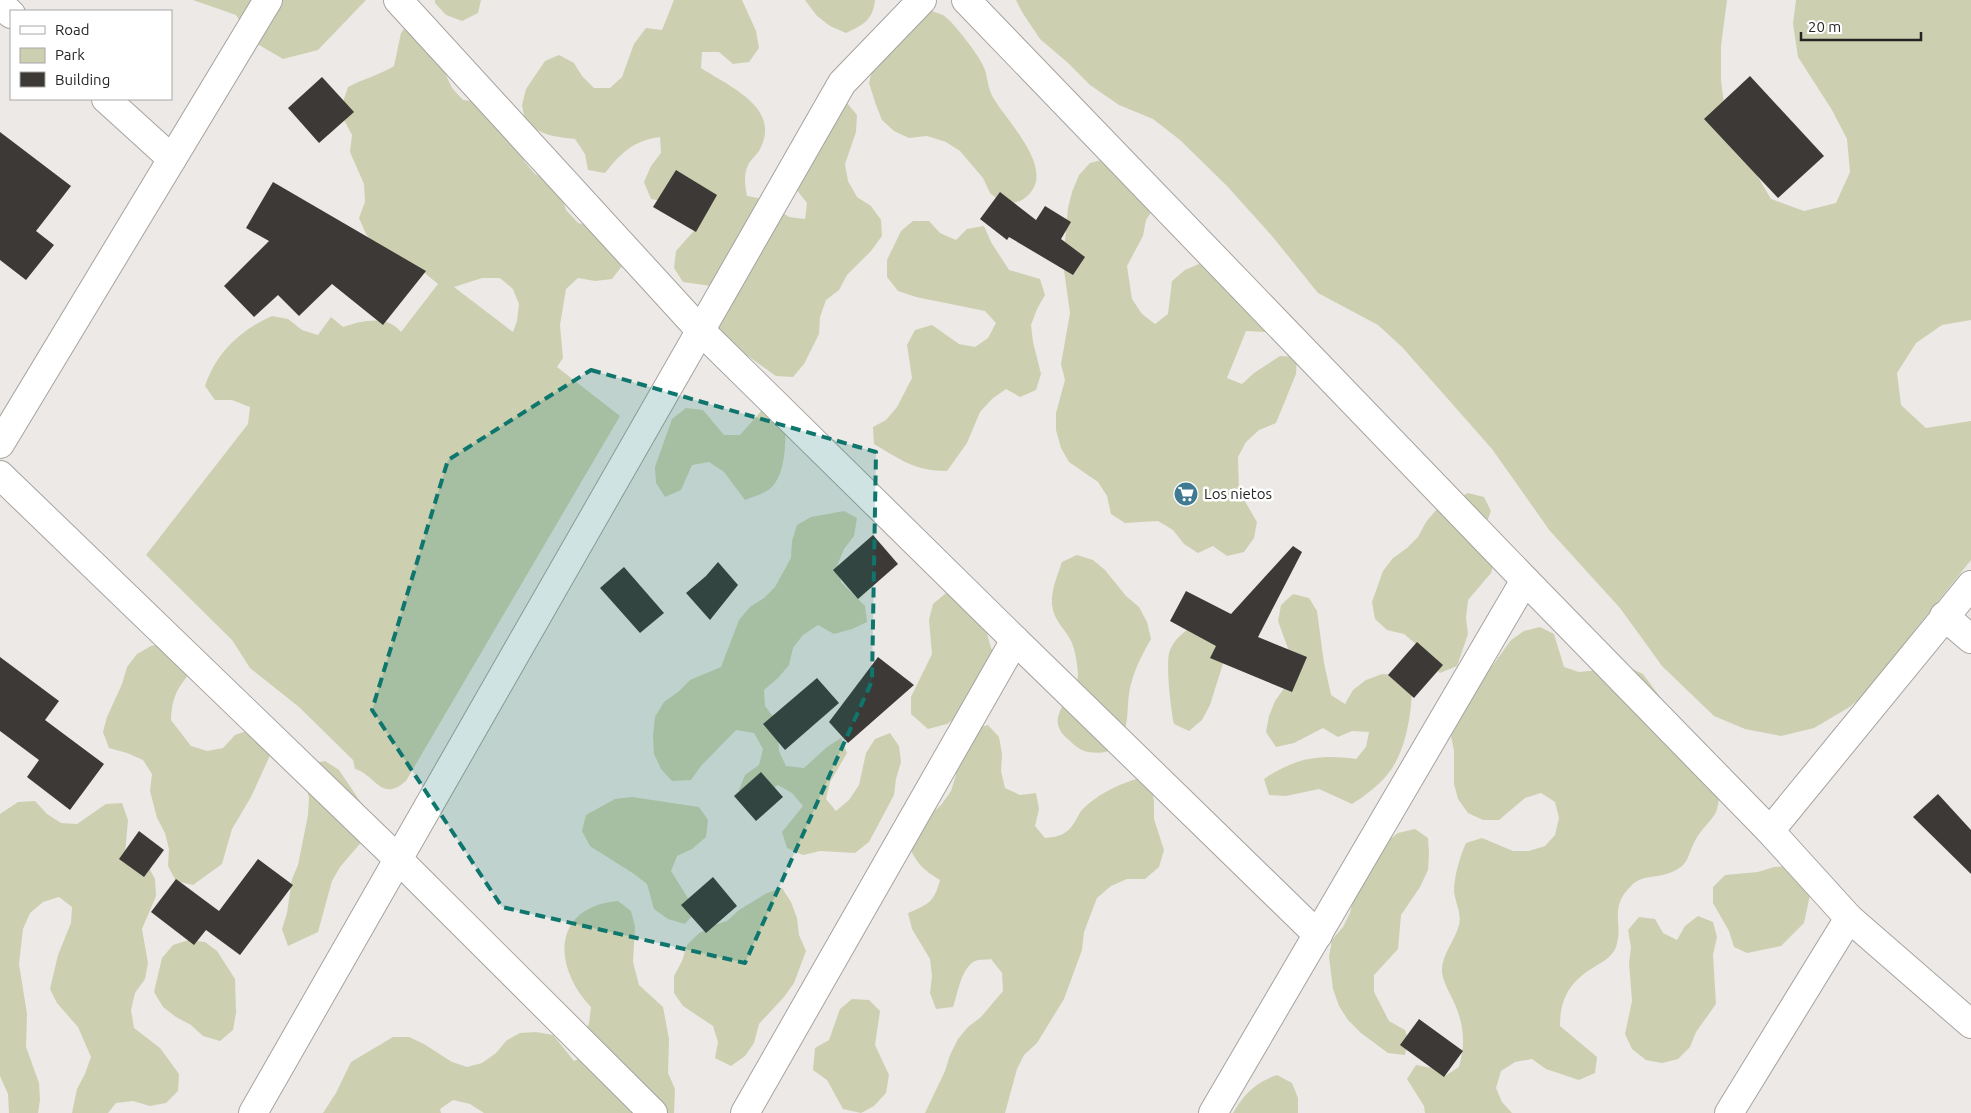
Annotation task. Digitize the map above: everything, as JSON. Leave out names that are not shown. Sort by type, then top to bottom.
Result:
[{"type":"street","points":[[0,444],[268,0]]},
{"type":"street","points":[[398,0],[700,330],[1318,935]]},
{"type":"street","points":[[253,1113],[842,82],[922,0]]},
{"type":"street","points":[[966,0],[1525,580],[1770,831],[1849,918],[1971,1024]]},
{"type":"street","points":[[0,4],[10,13]]},
{"type":"street","points":[[107,100],[172,158]]},
{"type":"street","points":[[0,475],[398,859],[653,1113]]},
{"type":"street","points":[[1213,1113],[1525,580]]},
{"type":"street","points":[[1770,831],[1971,584]]},
{"type":"street","points":[[1944,616],[1971,639]]},
{"type":"street","points":[[745,1113],[1015,640]]},
{"type":"street","points":[[1729,1113],[1849,918]]},
{"type":"highlighted area","points":[[591,370],[876,452],[872,681],[745,963],[502,907],[372,710],[448,460]]},
{"type":"green space","points":[[193,0],[366,0],[318,50],[283,59],[254,42],[236,15]]},
{"type":"green space","points":[[435,0],[481,0],[478,13],[462,21],[446,15],[435,3]]},
{"type":"green space","points":[[674,0],[742,0],[756,31],[759,48],[749,62],[733,64],[719,52],[702,52],[701,68],[750,100],[759,111],[764,123],[765,136],[759,151],[749,163],[745,175],[747,196],[763,199],[789,217],[805,219],[807,203],[796,189],[831,105],[847,103],[857,115],[856,132],[845,164],[848,181],[857,197],[871,206],[881,220],[882,236],[871,251],[847,275],[839,290],[826,300],[820,317],[819,334],[804,364],[793,377],[776,376],[748,356],[730,351],[713,320],[718,287],[683,282],[674,268],[676,251],[699,225],[668,202],[651,199],[644,182],[651,166],[661,153],[660,137],[642,141],[635,145],[623,153],[605,173],[588,170],[585,154],[575,139],[548,135],[525,122],[522,105],[526,89],[545,61],[559,55],[574,63],[582,76],[594,88],[610,88],[622,77],[634,44],[646,28],[662,30]]},
{"type":"green space","points":[[805,0],[875,0],[872,12],[866,21],[846,33],[830,26],[817,16]]},
{"type":"green space","points":[[1016,0],[1727,0],[1721,46],[1721,80],[1725,112],[1755,172],[1771,199],[1804,211],[1836,203],[1850,172],[1847,139],[1832,110],[1798,57],[1793,24],[1796,0],[1971,0],[1971,320],[1942,325],[1916,343],[1897,373],[1901,405],[1926,428],[1971,421],[1971,560],[1914,631],[1876,686],[1848,708],[1814,728],[1781,736],[1745,729],[1714,716],[1662,666],[1620,608],[1550,531],[1492,449],[1402,347],[1378,325],[1318,293],[1272,236],[1227,186],[1180,140],[1153,119],[1119,105],[1090,85],[1040,39]]},
{"type":"green space","points":[[929,10],[948,19],[973,49],[983,65],[992,96],[1028,149],[1034,163],[1036,177],[1033,189],[1020,201],[1003,204],[990,193],[983,178],[960,151],[946,142],[927,136],[909,138],[894,131],[882,120],[869,83],[873,67]]},
{"type":"green space","points":[[410,21],[438,58],[452,88],[463,100],[480,102],[521,145],[524,161],[535,174],[549,181],[561,194],[566,210],[578,223],[594,227],[618,248],[622,266],[612,279],[595,281],[578,278],[566,289],[560,325],[563,358],[557,367],[620,416],[406,781],[390,789],[379,786],[368,776],[355,769],[353,760],[299,707],[250,668],[232,640],[146,555],[248,424],[250,407],[232,400],[215,400],[205,386],[216,363],[231,344],[250,328],[272,316],[288,319],[302,330],[318,335],[331,317],[343,327],[374,320],[389,323],[401,332],[438,284],[421,270],[376,247],[366,234],[359,218],[365,202],[364,184],[350,152],[352,135],[344,120],[343,102],[348,87],[394,66],[401,33]],"holes":[[[482,278],[500,278],[513,289],[519,304],[517,321],[513,332],[454,287]]]},
{"type":"green space","points":[[1105,159],[1156,205],[1146,220],[1143,236],[1127,266],[1132,299],[1142,314],[1155,324],[1168,314],[1172,281],[1185,270],[1201,263],[1281,328],[1264,332],[1246,331],[1227,378],[1242,384],[1254,373],[1280,356],[1297,357],[1296,374],[1276,423],[1259,430],[1246,442],[1238,457],[1239,491],[1257,522],[1254,538],[1244,552],[1227,556],[1213,546],[1198,553],[1184,544],[1173,530],[1158,521],[1125,523],[1111,514],[1107,496],[1098,482],[1069,462],[1061,448],[1056,430],[1056,413],[1065,380],[1061,364],[1070,313],[1063,263],[1068,208],[1079,175],[1090,163]]},
{"type":"green space","points":[[913,221],[929,221],[940,233],[956,240],[967,229],[984,226],[991,242],[1009,270],[1040,279],[1045,295],[1031,325],[1041,374],[1036,390],[1020,397],[1006,389],[992,399],[980,412],[967,443],[947,471],[917,467],[874,444],[873,427],[886,420],[897,407],[912,378],[907,345],[915,330],[932,325],[959,344],[975,347],[988,338],[996,323],[985,311],[916,297],[898,291],[887,277],[887,260],[901,231]]},
{"type":"green space","points":[[777,405],[786,418],[785,452],[779,476],[769,489],[762,494],[745,500],[724,472],[709,462],[692,465],[681,490],[665,497],[656,483],[655,467],[672,419],[686,408],[703,410],[724,435],[740,435],[762,410]]},
{"type":"green space","points":[[1468,493],[1484,497],[1491,511],[1485,527],[1496,557],[1491,573],[1468,600],[1466,618],[1468,634],[1457,666],[1440,673],[1425,660],[1417,645],[1404,634],[1387,630],[1375,619],[1372,602],[1383,571],[1393,558],[1418,537],[1426,522],[1437,509]]},
{"type":"green space","points":[[844,511],[857,518],[854,536],[844,549],[837,566],[841,582],[865,606],[867,622],[834,634],[818,625],[803,635],[793,648],[789,665],[764,690],[765,706],[775,719],[779,751],[786,766],[804,768],[827,747],[841,738],[847,753],[830,782],[826,799],[836,811],[849,800],[859,785],[866,753],[875,739],[890,733],[899,746],[901,762],[894,795],[869,842],[855,853],[820,851],[803,855],[787,848],[782,832],[803,806],[792,793],[778,785],[747,805],[739,790],[745,775],[759,765],[763,749],[754,733],[736,730],[701,766],[691,780],[672,781],[661,769],[654,754],[655,717],[664,702],[690,680],[721,667],[739,620],[750,607],[764,598],[775,587],[791,558],[792,541],[797,525],[811,517]]},
{"type":"green space","points":[[1077,555],[1093,560],[1105,570],[1126,596],[1139,607],[1147,622],[1151,639],[1133,678],[1129,692],[1126,727],[1120,742],[1114,748],[1101,753],[1088,752],[1078,748],[1061,731],[1058,722],[1059,714],[1077,682],[1078,673],[1073,647],[1054,614],[1052,598],[1062,562]]},
{"type":"green space","points":[[964,591],[982,616],[991,648],[1001,662],[961,714],[947,724],[928,729],[911,714],[911,697],[932,654],[929,620],[933,604],[946,593]]},
{"type":"green space","points":[[1293,594],[1309,598],[1317,611],[1324,663],[1331,695],[1345,704],[1353,690],[1366,680],[1382,674],[1398,675],[1412,686],[1407,730],[1396,762],[1378,785],[1352,804],[1319,789],[1286,796],[1269,795],[1264,779],[1286,766],[1308,759],[1330,757],[1356,759],[1366,747],[1369,732],[1352,731],[1338,737],[1323,728],[1294,743],[1276,747],[1266,732],[1269,716],[1275,701],[1285,687],[1290,654],[1278,621],[1281,605]]},
{"type":"green space","points":[[1205,619],[1226,654],[1210,705],[1202,720],[1189,731],[1174,724],[1169,686],[1169,656],[1170,650],[1180,635]]},
{"type":"green space","points":[[1540,627],[1554,634],[1564,667],[1579,672],[1628,667],[1643,674],[1663,701],[1668,717],[1720,796],[1715,814],[1696,839],[1683,865],[1666,874],[1639,880],[1624,894],[1618,909],[1618,939],[1614,951],[1605,960],[1583,974],[1567,993],[1560,1017],[1560,1026],[1597,1057],[1595,1073],[1579,1080],[1546,1069],[1532,1059],[1515,1062],[1501,1071],[1496,1088],[1502,1102],[1512,1113],[1425,1113],[1424,1106],[1407,1079],[1416,1065],[1432,1068],[1445,1076],[1459,1067],[1463,1049],[1460,1017],[1445,983],[1442,966],[1460,921],[1454,885],[1466,843],[1482,838],[1513,851],[1529,851],[1545,846],[1555,835],[1559,818],[1555,802],[1541,793],[1525,798],[1499,820],[1483,820],[1468,813],[1458,799],[1454,784],[1454,751],[1451,736],[1454,719],[1511,640],[1524,631]]},
{"type":"green space","points":[[167,642],[189,674],[176,695],[172,706],[171,720],[191,746],[207,751],[223,748],[235,735],[249,730],[272,751],[251,797],[232,829],[222,864],[193,885],[176,881],[168,866],[169,849],[165,833],[157,818],[150,791],[152,774],[143,760],[109,748],[103,732],[127,667],[137,654],[151,646]]},
{"type":"green space","points":[[988,725],[999,737],[1002,754],[1001,771],[1005,788],[1020,795],[1036,793],[1039,809],[1035,826],[1045,838],[1065,833],[1082,810],[1100,795],[1114,787],[1136,779],[1151,785],[1154,801],[1154,819],[1164,850],[1159,867],[1145,879],[1127,879],[1111,886],[1097,898],[1084,932],[1082,950],[1064,999],[1037,1043],[1024,1055],[1017,1069],[1005,1113],[925,1113],[958,1039],[968,1027],[981,1017],[1003,991],[1002,973],[991,959],[975,961],[970,964],[963,975],[953,1007],[936,1009],[930,993],[932,976],[930,959],[912,929],[908,913],[921,907],[933,898],[940,880],[920,865],[908,843],[951,791],[956,775],[956,758],[972,729]]},
{"type":"green space","points":[[325,761],[339,770],[366,810],[364,839],[340,867],[332,881],[318,932],[288,946],[282,929],[308,815],[309,798],[305,780],[308,764]]},
{"type":"green space","points":[[632,797],[699,807],[708,820],[706,837],[692,849],[677,856],[671,871],[696,911],[685,924],[668,919],[654,909],[647,884],[590,846],[582,831],[586,815],[615,799]]},
{"type":"green space","points":[[35,801],[47,814],[61,823],[77,824],[106,804],[122,803],[128,820],[125,854],[131,868],[147,864],[155,879],[156,896],[142,929],[148,963],[145,979],[135,993],[131,1010],[134,1028],[160,1048],[179,1074],[178,1091],[166,1103],[150,1106],[133,1101],[116,1103],[108,1113],[72,1113],[77,1089],[91,1057],[78,1027],[57,1003],[50,989],[58,955],[71,923],[72,907],[59,897],[43,902],[30,913],[23,929],[19,964],[27,1014],[26,1047],[39,1083],[40,1100],[38,1113],[9,1113],[8,1094],[0,1076],[0,814],[18,802]]},
{"type":"green space","points":[[1415,829],[1428,838],[1428,870],[1420,887],[1401,915],[1398,949],[1374,975],[1374,992],[1389,1021],[1405,1030],[1408,1039],[1405,1055],[1388,1053],[1361,1033],[1348,1020],[1339,1006],[1333,989],[1329,957],[1332,940],[1343,927],[1350,913],[1358,881],[1386,842],[1398,833]]},
{"type":"green space","points":[[1790,866],[1811,890],[1804,923],[1781,946],[1747,953],[1734,947],[1729,931],[1713,903],[1713,887],[1725,875],[1758,872],[1774,867]]},
{"type":"green space","points":[[782,888],[791,902],[797,918],[799,935],[806,951],[794,983],[759,1024],[754,1043],[745,1056],[731,1066],[715,1058],[718,1042],[713,1026],[683,1006],[674,993],[674,976],[682,961],[687,945],[698,934],[711,926],[727,921],[739,910],[767,893]]},
{"type":"green space","points":[[618,901],[631,911],[635,927],[633,962],[639,985],[663,1007],[669,1039],[668,1073],[675,1089],[674,1113],[484,1113],[470,1104],[453,1100],[440,1109],[441,1113],[323,1113],[336,1093],[351,1062],[393,1037],[409,1037],[452,1062],[467,1067],[482,1063],[496,1053],[507,1040],[520,1033],[536,1032],[553,1035],[574,1061],[583,1057],[579,1037],[589,1024],[591,1007],[578,991],[569,974],[565,957],[565,941],[570,926],[580,914],[596,906]]},
{"type":"green space","points":[[1698,916],[1713,922],[1717,937],[1713,955],[1716,1004],[1696,1032],[1690,1047],[1678,1059],[1662,1063],[1646,1060],[1632,1049],[1625,1034],[1632,1001],[1629,963],[1631,947],[1628,930],[1639,917],[1655,919],[1663,933],[1677,940],[1685,926]]},
{"type":"green space","points":[[189,940],[205,942],[217,951],[235,979],[236,1013],[233,1030],[220,1041],[203,1036],[191,1025],[176,1017],[163,1007],[154,992],[162,958],[173,945]]},
{"type":"green space","points":[[852,999],[869,1000],[880,1011],[875,1045],[889,1075],[886,1093],[874,1106],[861,1113],[843,1109],[827,1080],[813,1070],[815,1048],[829,1040],[840,1009]]},
{"type":"green space","points":[[1277,1075],[1292,1083],[1298,1098],[1298,1113],[1233,1113],[1251,1090]]},
{"type":"building","points":[[1750,76],[1824,156],[1778,198],[1704,119]]},
{"type":"building","points":[[322,77],[354,112],[319,143],[288,108]]},
{"type":"building","points":[[0,132],[71,186],[36,231],[54,245],[26,280],[0,260]]},
{"type":"building","points":[[676,170],[717,195],[696,232],[653,207]]},
{"type":"building","points":[[273,182],[426,271],[383,325],[332,284],[299,316],[278,295],[254,317],[224,286],[269,241],[246,228]]},
{"type":"building","points":[[1000,192],[1036,220],[1045,206],[1071,222],[1061,239],[1085,257],[1073,275],[1009,237],[1007,240],[980,219]]},
{"type":"building","points":[[873,535],[898,564],[858,599],[833,570]]},
{"type":"building","points":[[1293,546],[1302,552],[1258,637],[1307,657],[1292,692],[1210,658],[1216,646],[1170,621],[1186,591],[1231,614]]},
{"type":"building","points":[[718,562],[738,585],[710,620],[686,593],[706,576]]},
{"type":"building","points":[[624,567],[664,613],[640,633],[600,588]]},
{"type":"building","points":[[1417,642],[1443,665],[1414,698],[1388,675]]},
{"type":"building","points":[[0,657],[59,701],[45,720],[104,764],[70,810],[27,777],[39,760],[0,731]]},
{"type":"building","points":[[878,657],[914,685],[848,743],[829,722]]},
{"type":"building","points":[[817,678],[839,703],[785,750],[763,724]]},
{"type":"building","points":[[761,772],[783,797],[756,821],[734,796]]},
{"type":"building","points":[[1938,794],[1971,830],[1971,874],[1913,817]]},
{"type":"building","points":[[139,831],[164,850],[144,877],[119,859]]},
{"type":"building","points":[[258,859],[293,885],[240,955],[206,930],[194,945],[151,912],[176,879],[219,911]]},
{"type":"building","points":[[713,877],[737,906],[706,933],[681,905]]},
{"type":"building","points":[[1419,1019],[1463,1051],[1444,1077],[1400,1045]]},
{"type":"place","name":"Los nietos","points":[[1186,494]]}]
